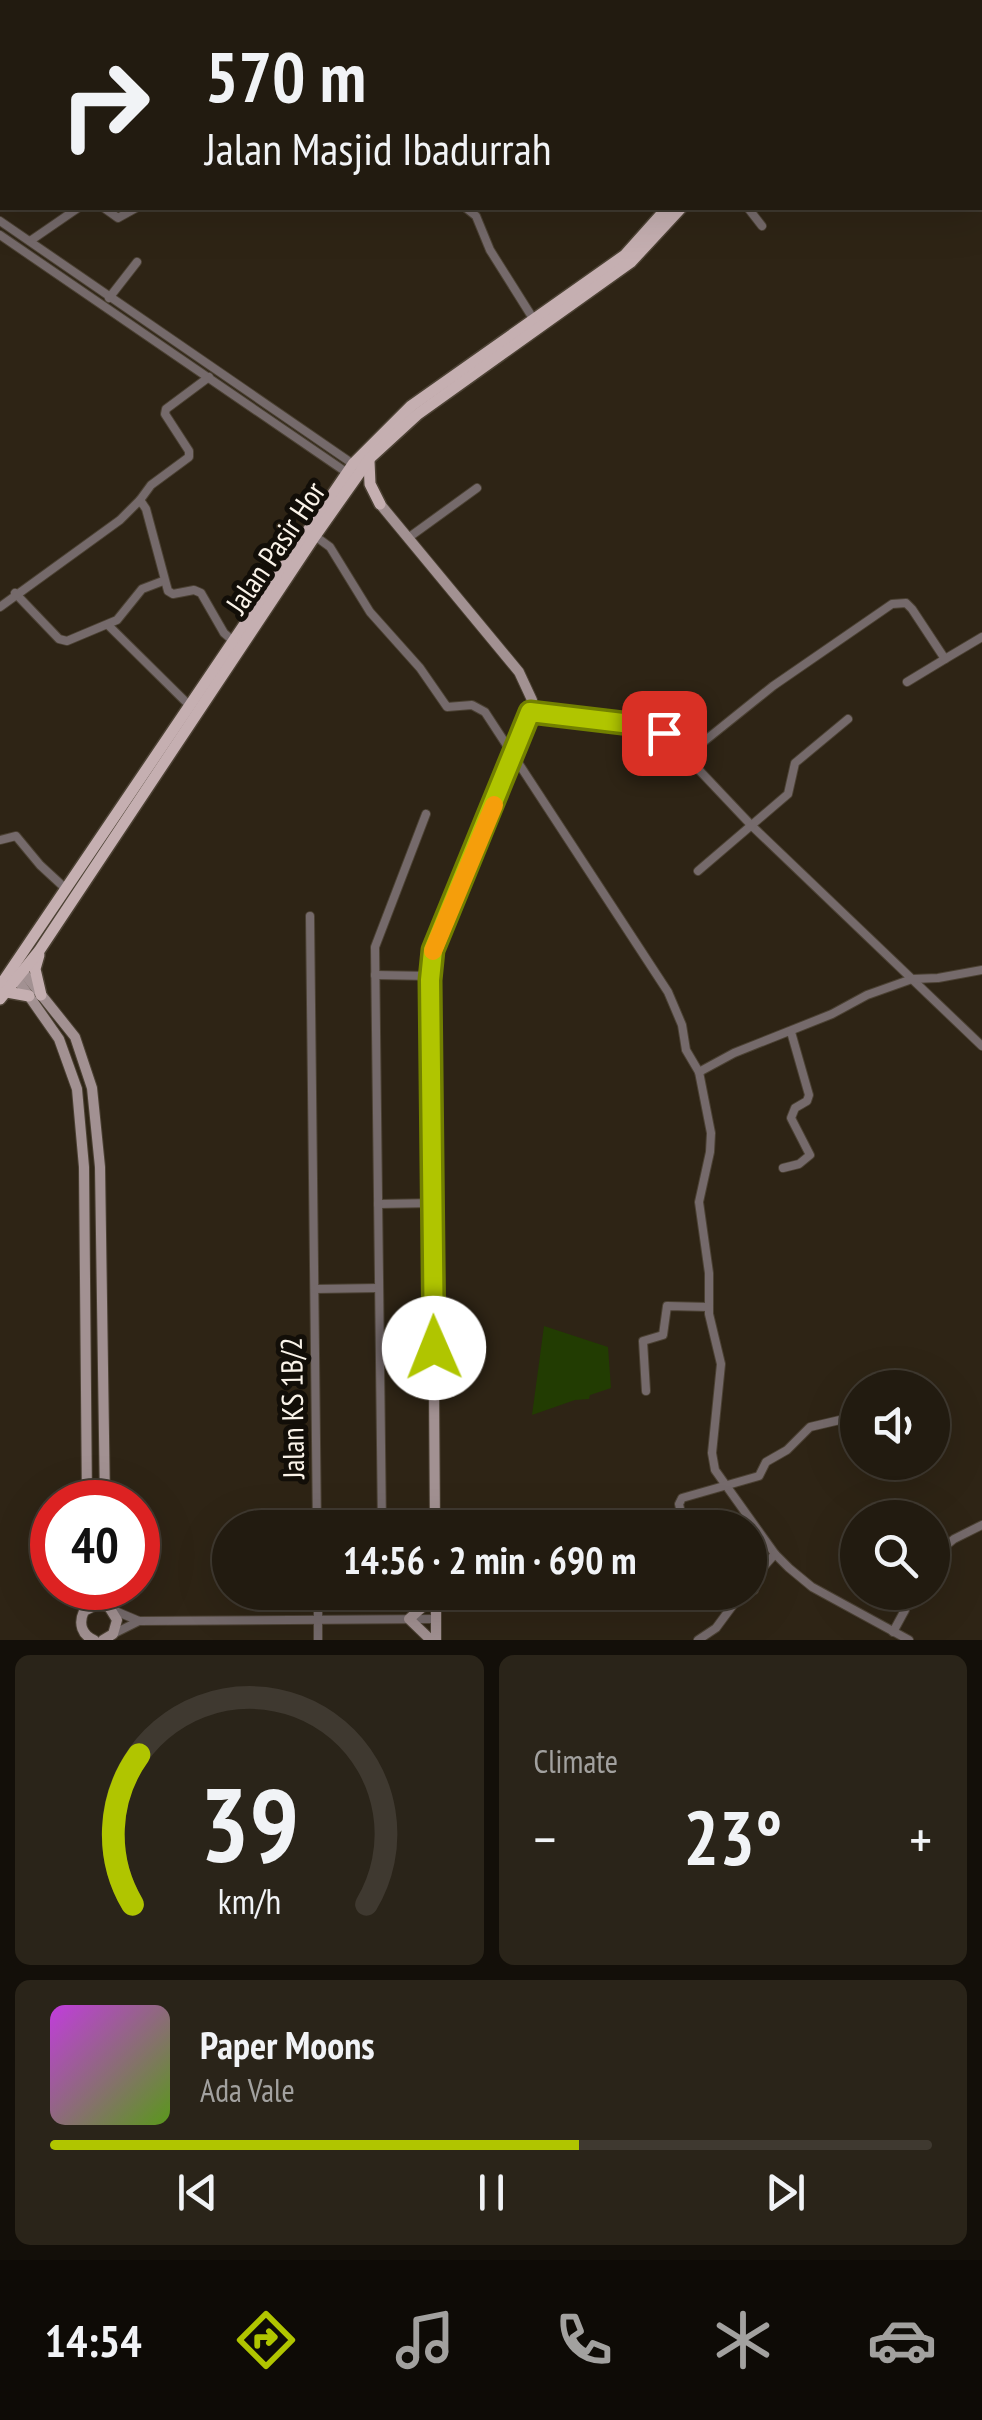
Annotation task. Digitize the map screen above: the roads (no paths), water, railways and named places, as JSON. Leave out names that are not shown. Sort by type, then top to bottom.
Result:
[{"type":"main road","name":"Jalan Pasir Hor","points":[[2,992],[188,704],[350,468],[411,406],[625,255],[665,210]]},
{"type":"main road","name":"Jalan Pasir Hor","points":[[2,992],[39,950],[370,458],[418,414],[615,276],[645,250],[678,210]]},
{"type":"main road","points":[[370,458],[370,484],[380,504]]},
{"type":"main road","points":[[344,492],[362,489],[380,504]]},
{"type":"main road","points":[[2,992],[35,996],[39,950]]},
{"type":"street","points":[[30,242],[75,210]]},
{"type":"street","points":[[107,210],[118,218],[132,210]]},
{"type":"street","points":[[468,210],[476,216],[490,250],[534,320]]},
{"type":"street","points":[[750,210],[762,226]]},
{"type":"street","points":[[0,221],[350,468]]},
{"type":"street","points":[[0,235],[350,468]]},
{"type":"street","points":[[103,305],[138,262]]},
{"type":"street","points":[[0,607],[120,520],[151,485],[188,457],[189,451],[165,414],[166,409],[209,377]]},
{"type":"street","points":[[408,538],[477,488]]},
{"type":"street","points":[[140,500],[151,527],[162,581],[173,594],[194,590],[201,593],[232,640]]},
{"type":"street","points":[[380,504],[529,689],[530,712],[514,758],[433,950],[435,1510]]},
{"type":"street","points":[[314,536],[330,547],[370,612],[420,668],[447,707],[472,706],[485,712],[668,992],[682,1025],[686,1050],[699,1072],[711,1144],[699,1202],[709,1273],[709,1307],[721,1364],[713,1462],[775,1554],[812,1587],[909,1640]]},
{"type":"street","points":[[15,593],[63,640],[72,640],[108,625],[128,609],[142,589],[162,581]]},
{"type":"street","points":[[686,755],[773,686],[892,604],[906,603],[912,608],[945,658]]},
{"type":"street","points":[[108,625],[188,704]]},
{"type":"street","points":[[907,682],[982,637]]},
{"type":"street","points":[[530,712],[656,728],[752,826],[982,1046]]},
{"type":"street","points":[[698,871],[788,794],[795,763],[848,719]]},
{"type":"street","points":[[382,1510],[375,947],[426,814]]},
{"type":"street","points":[[0,840],[16,836],[67,890]]},
{"type":"street","name":"Jalan KS 1B/2","points":[[310,916],[317,1510]]},
{"type":"street","points":[[699,1072],[867,995],[912,979],[982,970]]},
{"type":"street","points":[[375,975],[431,976]]},
{"type":"street","points":[[20,976],[59,1038],[77,1090],[84,1167],[88,1480]]},
{"type":"street","points":[[35,996],[75,1037],[92,1088],[100,1166],[105,1480]]},
{"type":"street","points":[[783,1168],[798,1164],[810,1154],[790,1118],[809,1095],[791,1032]]},
{"type":"street","points":[[378,1204],[432,1203]]},
{"type":"street","points":[[85,1287],[101,1287]]},
{"type":"street","points":[[314,1289],[378,1288]]},
{"type":"street","points":[[646,1391],[643,1341],[663,1336],[667,1306],[709,1307]]},
{"type":"street","points":[[681,1510],[682,1498],[759,1476],[766,1462],[787,1450],[810,1427],[840,1420]]},
{"type":"street","points":[[950,1542],[982,1525]]},
{"type":"street","points":[[698,1640],[716,1628],[736,1602],[754,1590],[762,1567],[775,1554]]},
{"type":"street","points":[[87,1610],[82,1628],[94,1640]]},
{"type":"street","points":[[108,1637],[117,1625],[111,1610]]},
{"type":"street","points":[[113,1610],[139,1621],[436,1619]]},
{"type":"street","points":[[318,1610],[318,1640]]},
{"type":"street","points":[[409,1620],[419,1610]]},
{"type":"street","points":[[434,1640],[436,1610]]},
{"type":"street","points":[[892,1632],[904,1610]]},
{"type":"street","points":[[409,1620],[434,1640]]},
{"type":"street","points":[[108,1637],[139,1621]]}]
